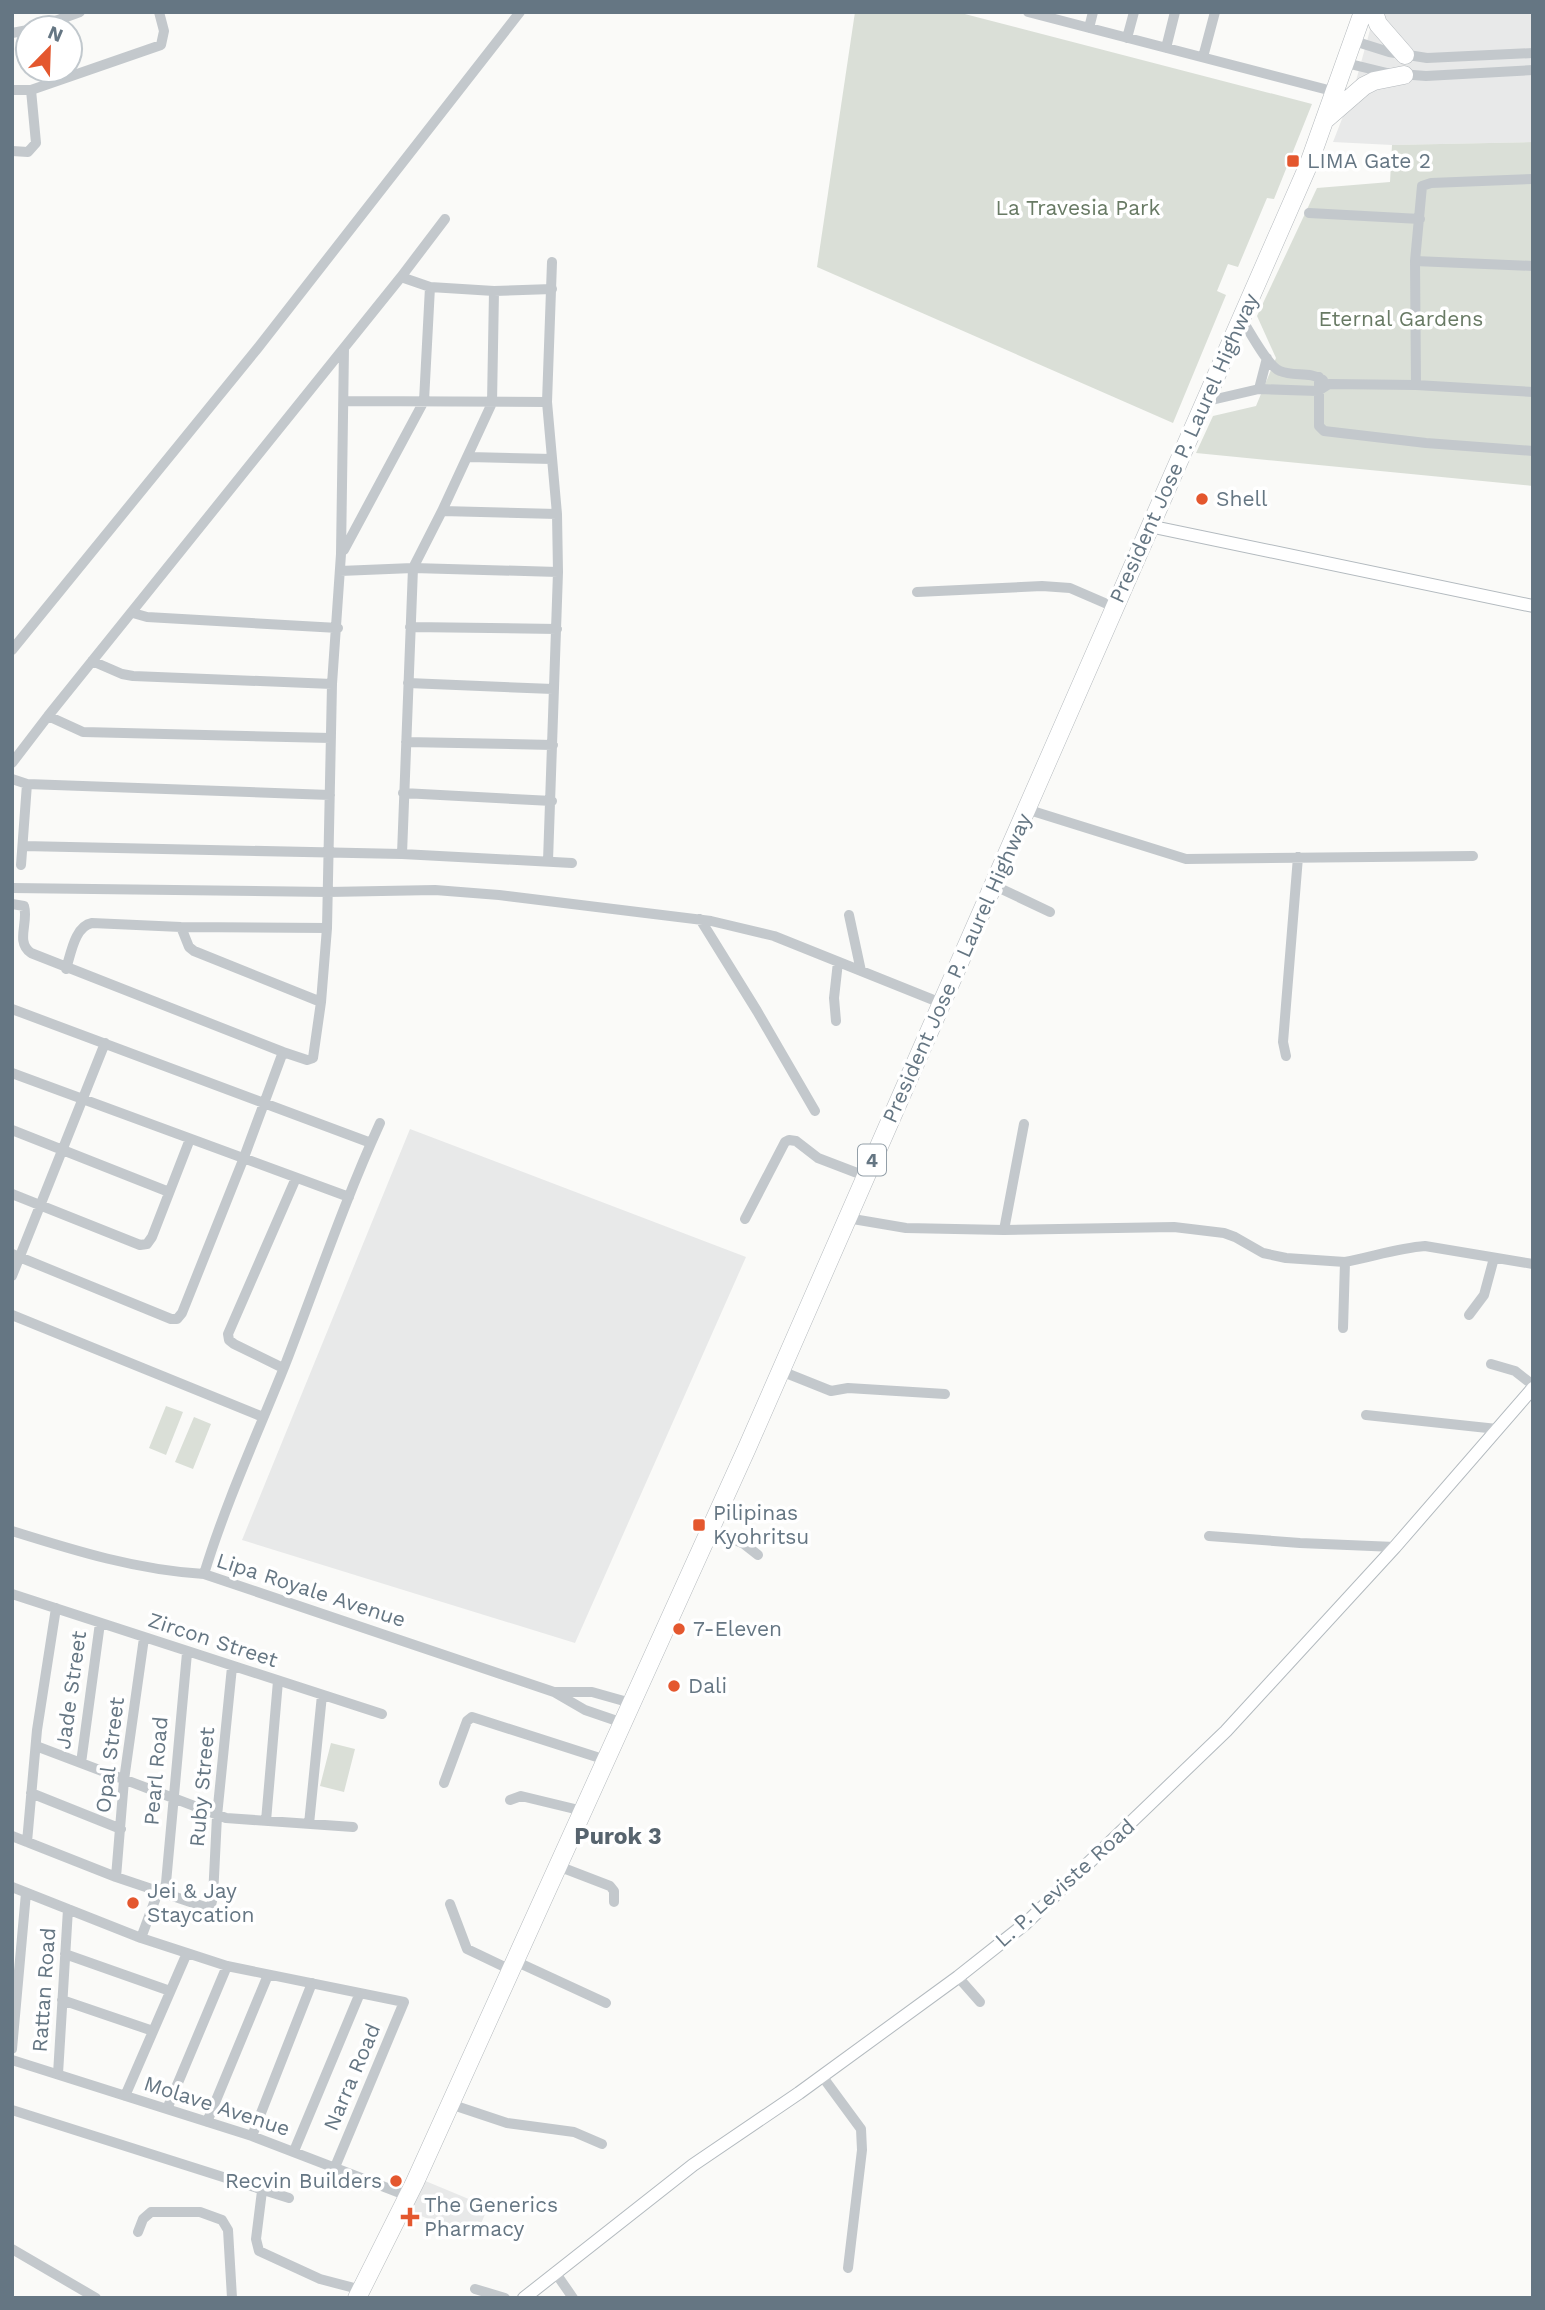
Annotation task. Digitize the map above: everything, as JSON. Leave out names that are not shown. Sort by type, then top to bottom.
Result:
[{"type":"highway","name":"President Jose P. Laurel Highway","points":[[359,2294],[408,2196],[781,1371],[1241,318],[1326,118],[1363,12]]},
{"type":"highway","points":[[1374,12],[1378,23],[1405,55]]},
{"type":"highway","points":[[1326,118],[1364,86],[1374,81],[1404,75]]},
{"type":"main road","points":[[1149,526],[1533,606]]},
{"type":"main road","name":"L. P. Leviste Road","points":[[524,2298],[693,2165],[822,2076],[958,1977],[1025,1924],[1219,1738],[1395,1547],[1533,1387]]},
{"type":"street","points":[[12,90],[31,90],[161,45],[164,37],[159,12]]},
{"type":"street","points":[[12,650],[257,349],[520,12]]},
{"type":"street","points":[[1028,12],[1051,15],[1089,28],[1336,92]]},
{"type":"street","points":[[1089,28],[1093,12]]},
{"type":"street","points":[[1127,38],[1134,12]]},
{"type":"street","points":[[1166,48],[1175,12]]},
{"type":"street","points":[[1203,57],[1215,12]]},
{"type":"street","points":[[1354,40],[1405,55],[1427,58],[1533,53]]},
{"type":"street","points":[[1346,62],[1404,75],[1426,76],[1533,70]]},
{"type":"street","points":[[12,152],[28,152],[35,145],[31,90]]},
{"type":"street","points":[[1416,386],[1415,261],[1422,186],[1431,183],[1533,179]]},
{"type":"street","points":[[1309,213],[1420,219]]},
{"type":"street","points":[[12,763],[445,219]]},
{"type":"street","points":[[1415,261],[1533,266]]},
{"type":"street","points":[[548,861],[558,572],[557,514],[547,402],[552,262]]},
{"type":"street","points":[[401,277],[430,287],[494,291],[552,289]]},
{"type":"street","points":[[341,554],[424,401],[430,287]]},
{"type":"street","points":[[402,854],[413,568],[469,457],[492,403],[494,291]]},
{"type":"street","points":[[1241,318],[1274,368],[1318,377],[1329,384],[1533,391]]},
{"type":"street","points":[[12,904],[24,906],[26,913],[22,943],[25,949],[66,969],[283,1052],[307,1060],[313,1058],[327,928],[332,684],[338,628],[341,554],[344,348]]},
{"type":"street","points":[[1259,389],[1267,358]]},
{"type":"street","points":[[1318,377],[1319,426],[1324,431],[1426,443],[1533,451]]},
{"type":"street","points":[[1203,402],[1259,389],[1318,391],[1329,384]]},
{"type":"street","points":[[344,401],[547,402]]},
{"type":"street","points":[[469,457],[552,459]]},
{"type":"street","points":[[442,511],[557,514]]},
{"type":"street","points":[[340,571],[413,568],[558,572]]},
{"type":"street","points":[[917,592],[1042,586],[1070,588],[1114,607]]},
{"type":"street","points":[[133,613],[147,617],[338,628]]},
{"type":"street","points":[[410,627],[557,629]]},
{"type":"street","points":[[92,662],[133,676],[332,684]]},
{"type":"street","points":[[408,683],[553,689]]},
{"type":"street","points":[[48,716],[83,732],[331,738]]},
{"type":"street","points":[[406,742],[553,745]]},
{"type":"street","points":[[12,779],[27,785],[330,794]]},
{"type":"street","points":[[22,866],[27,785]]},
{"type":"street","points":[[403,793],[552,801]]},
{"type":"street","points":[[1027,809],[1186,859],[1473,856]]},
{"type":"street","points":[[23,846],[402,854],[572,863]]},
{"type":"street","points":[[1286,1056],[1283,1042],[1298,857]]},
{"type":"street","points":[[993,885],[1050,912]]},
{"type":"street","points":[[12,888],[328,892],[395,889],[486,894],[700,919],[775,936],[941,1003]]},
{"type":"street","points":[[849,915],[861,971]]},
{"type":"street","points":[[700,919],[815,1111]]},
{"type":"street","points":[[66,969],[80,930],[85,924],[327,928]]},
{"type":"street","points":[[181,927],[189,947],[194,951],[321,1002]]},
{"type":"street","points":[[836,1021],[834,998],[838,962]]},
{"type":"street","points":[[12,1009],[371,1143]]},
{"type":"street","points":[[12,1276],[16,1256],[42,1205],[105,1044]]},
{"type":"street","points":[[16,1256],[177,1320],[243,1160],[283,1052]]},
{"type":"street","points":[[12,1073],[349,1197]]},
{"type":"street","points":[[204,1574],[232,1488],[284,1368],[380,1123]]},
{"type":"street","points":[[1004,1230],[1024,1124]]},
{"type":"street","points":[[12,1130],[169,1192]]},
{"type":"street","points":[[12,1194],[140,1245],[146,1244],[152,1237],[190,1139]]},
{"type":"street","points":[[745,1219],[785,1142],[789,1140],[796,1141],[818,1158],[865,1175]]},
{"type":"street","points":[[284,1368],[234,1345],[228,1334],[296,1178]]},
{"type":"street","points":[[847,1219],[906,1228],[1004,1230],[1174,1227],[1223,1233],[1263,1253],[1286,1258],[1345,1262],[1425,1246],[1533,1264]]},
{"type":"street","points":[[1469,1315],[1484,1295],[1494,1258]]},
{"type":"street","points":[[1343,1328],[1345,1262]]},
{"type":"street","points":[[12,1315],[263,1417]]},
{"type":"street","points":[[1491,1364],[1515,1371],[1533,1387]]},
{"type":"street","points":[[781,1371],[835,1391],[848,1388],[945,1394]]},
{"type":"street","points":[[1366,1415],[1497,1429]]},
{"type":"street","points":[[711,1530],[744,1544],[758,1555]]},
{"type":"street","name":"Lipa Royale Avenue","points":[[12,1531],[111,1560],[172,1572],[204,1574],[554,1692],[585,1710],[623,1723]]},
{"type":"street","points":[[1209,1536],[1395,1547]]},
{"type":"street","name":"Zircon Street","points":[[12,1594],[187,1653],[382,1714]]},
{"type":"street","points":[[27,1842],[36,1745],[56,1608]]},
{"type":"street","name":"Jade Street","points":[[81,1763],[100,1623]]},
{"type":"street","name":"Opal Street","points":[[116,1877],[124,1780],[144,1638]]},
{"type":"street","name":"Pearl Road","points":[[141,1938],[166,1883],[187,1653]]},
{"type":"street","name":"Ruby Street","points":[[210,1909],[232,1667]]},
{"type":"street","points":[[266,1821],[278,1681]]},
{"type":"street","name":"Lipa Royale Avenue","points":[[554,1692],[592,1692],[631,1703]]},
{"type":"street","points":[[309,1824],[322,1695]]},
{"type":"street","points":[[444,1783],[467,1721],[472,1717],[606,1760]]},
{"type":"street","points":[[36,1745],[217,1816],[353,1827]]},
{"type":"street","points":[[31,1793],[121,1829]]},
{"type":"street","points":[[510,1800],[521,1796],[583,1811]]},
{"type":"street","points":[[12,1836],[116,1877],[226,1914]]},
{"type":"street","points":[[558,1866],[610,1886],[614,1891],[614,1902]]},
{"type":"street","points":[[12,1887],[141,1938],[227,1966],[360,1993],[294,2151]]},
{"type":"street","points":[[12,2049],[26,1893]]},
{"type":"street","points":[[450,1904],[467,1949],[606,2003]]},
{"type":"street","name":"Rattan Road","points":[[58,2074],[68,1909]]},
{"type":"street","points":[[125,2096],[187,1953]]},
{"type":"street","points":[[65,1954],[170,1991]]},
{"type":"street","points":[[167,2109],[227,1966]]},
{"type":"street","points":[[207,2122],[268,1975]]},
{"type":"street","points":[[958,1977],[981,2002]]},
{"type":"street","points":[[252,2136],[312,1983]]},
{"type":"street","name":"Narra Road","points":[[335,2167],[404,2002],[360,1993]]},
{"type":"street","points":[[62,2000],[153,2031]]},
{"type":"street","name":"Molave Avenue","points":[[12,2060],[252,2136],[408,2196]]},
{"type":"street","points":[[822,2076],[856,2121],[862,2135],[848,2268]]},
{"type":"street","points":[[450,2104],[507,2123],[574,2132],[602,2144]]},
{"type":"street","points":[[12,2110],[289,2198]]},
{"type":"street","points":[[262,2191],[256,2239],[258,2251],[359,2294]]},
{"type":"street","points":[[138,2232],[143,2219],[151,2213],[200,2212],[222,2220],[228,2230],[232,2298]]},
{"type":"street","points":[[12,2249],[96,2298]]},
{"type":"street","points":[[555,2272],[573,2298]]},
{"type":"street","points":[[475,2289],[505,2298]]},
{"type":"shaded area","points":[[1375,12],[1533,12],[1533,142],[1392,145],[1333,142],[1354,88]]},
{"type":"shaded area","points":[[410,1129],[746,1257],[575,1643],[242,1540]]},
{"type":"shaded area","points":[[423,2180],[488,2207],[475,2238],[409,2211]]},
{"type":"green space","name":"La Travesia Park","points":[[855,12],[957,12],[1312,104],[1274,199],[1267,198],[1238,267],[1228,264],[1217,291],[1226,295],[1173,423],[817,267]]},
{"type":"green space","name":"Eternal Gardens","points":[[1533,142],[1533,486],[1196,453],[1213,416],[1256,406],[1276,358],[1257,316],[1317,188],[1390,182],[1392,145]]},
{"type":"green space","points":[[166,1406],[183,1412],[166,1455],[149,1448]]},
{"type":"green space","points":[[194,1417],[211,1424],[193,1469],[175,1462]]},
{"type":"green space","points":[[331,1743],[355,1749],[344,1792],[320,1786]]},
{"type":"place","name":"LIMA Gate 2","points":[[1293,161]]},
{"type":"place","name":"Shell","points":[[1202,499]]},
{"type":"place","name":"Pilipinas Kyohritsu","points":[[699,1525]]},
{"type":"place","name":"7-Eleven","points":[[679,1629]]},
{"type":"place","name":"Dali","points":[[674,1686]]},
{"type":"place","name":"Jei & Jay Staycation","points":[[133,1903]]},
{"type":"place","name":"Recvin Builders","points":[[396,2181]]},
{"type":"place","name":"The Generics Pharmacy","points":[[410,2217]]},
{"type":"district","name":"Purok 3","points":[[618,1836]]}]
